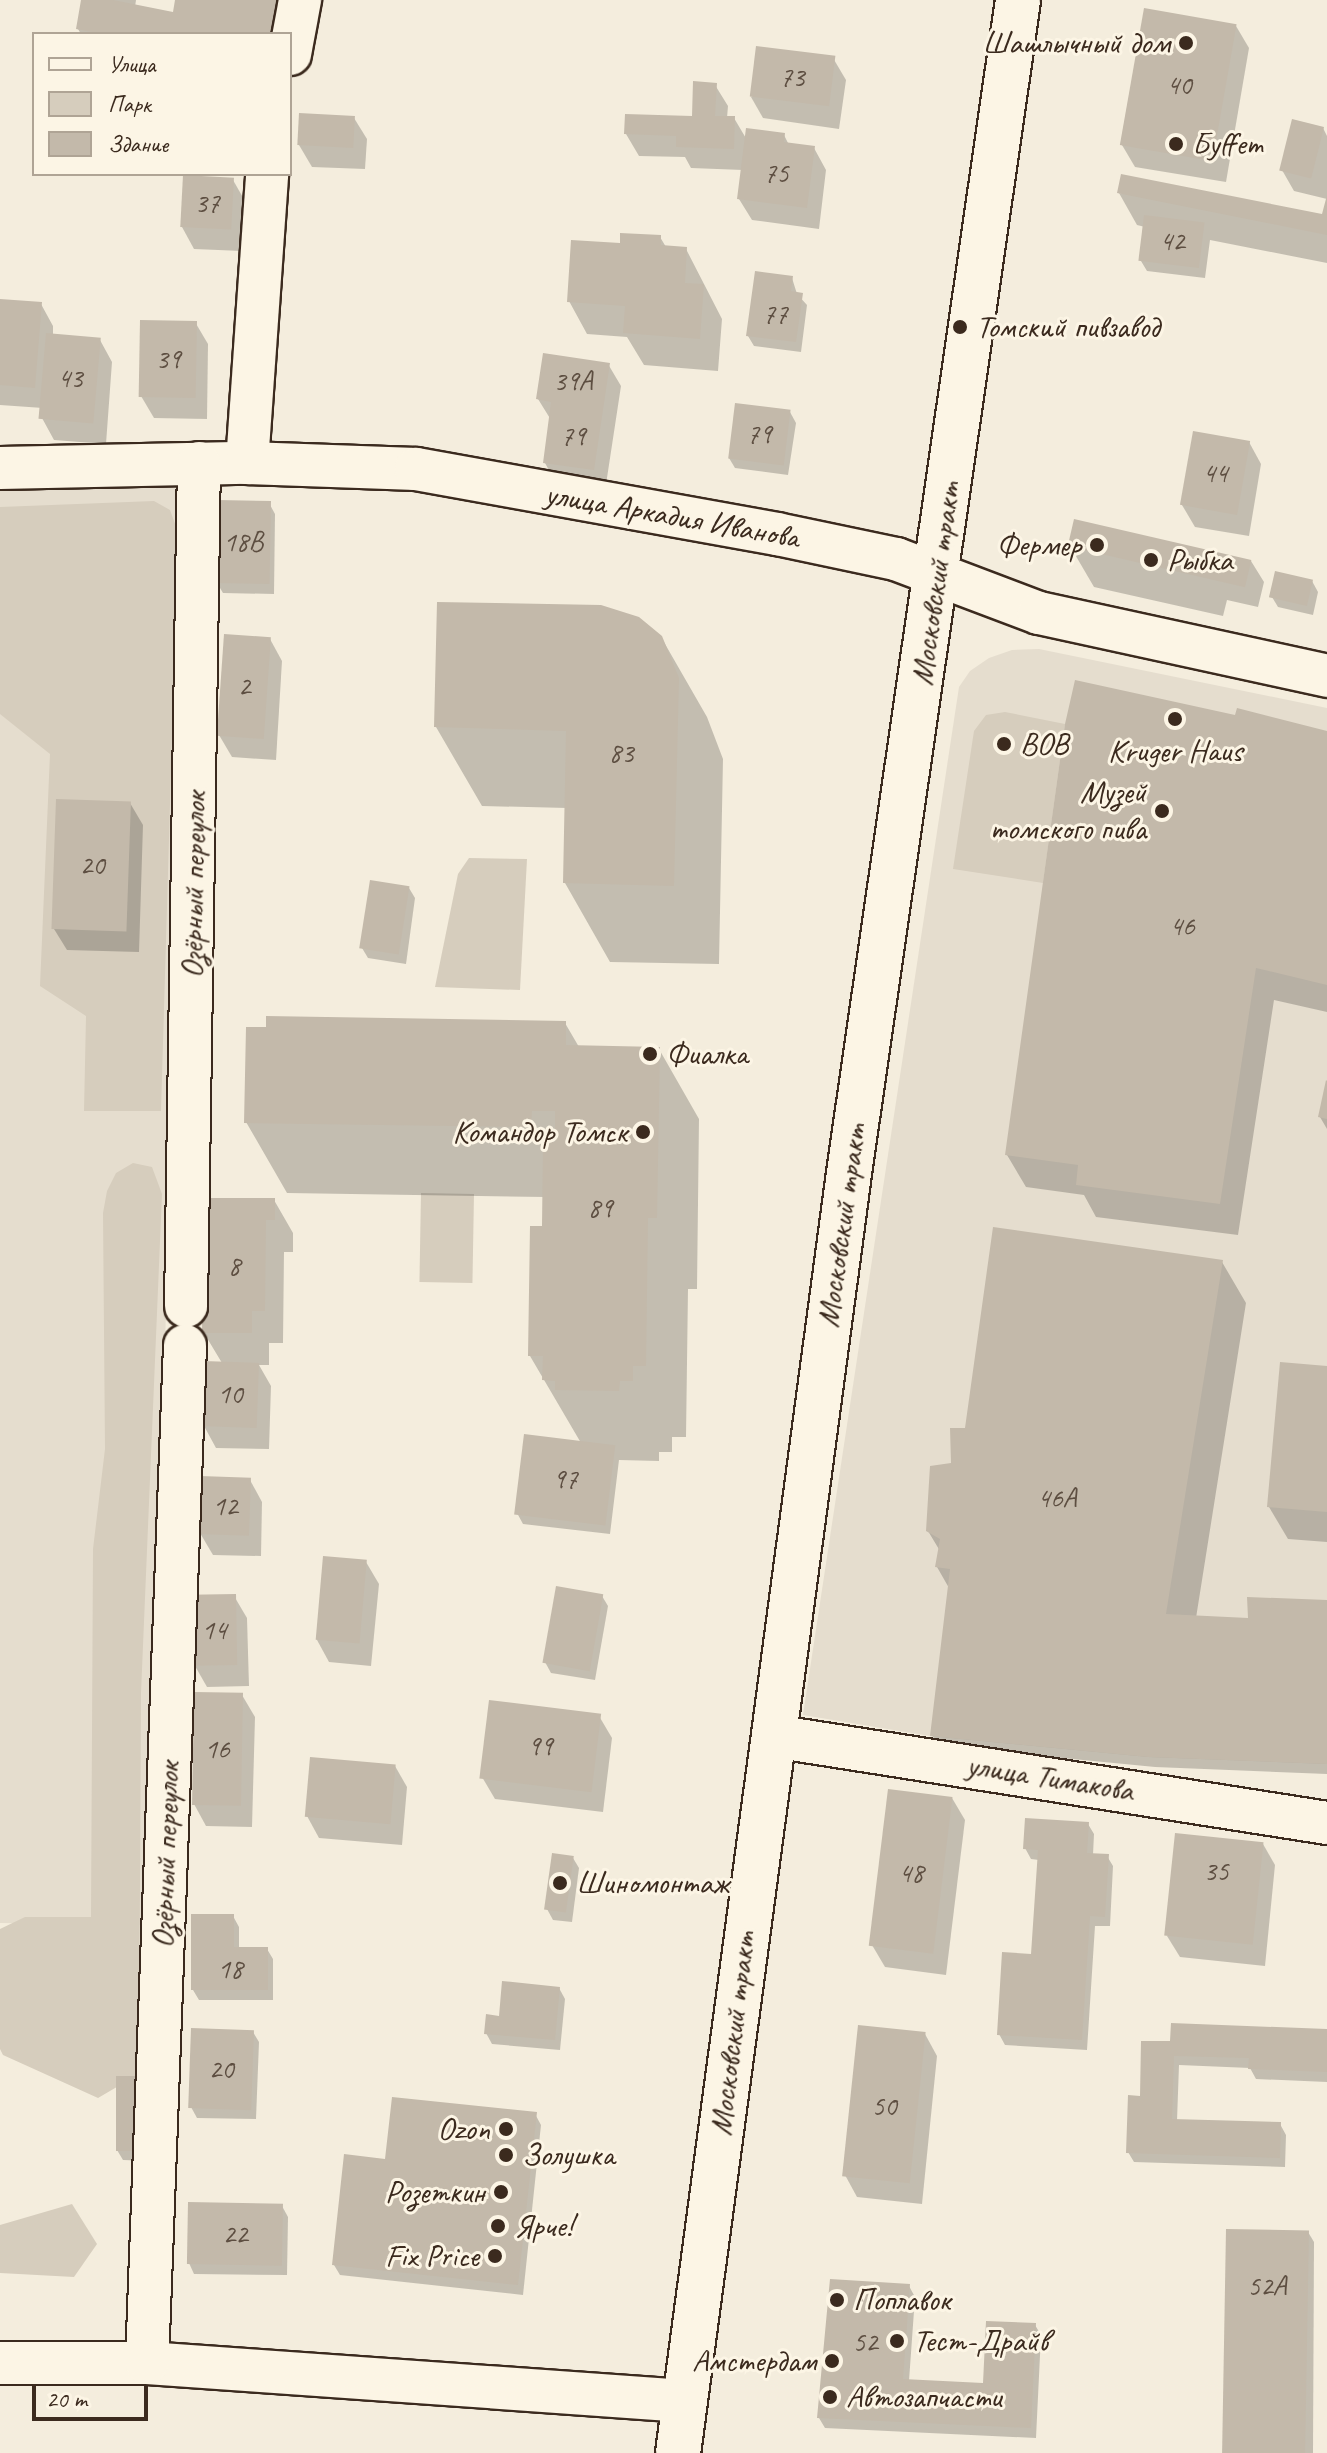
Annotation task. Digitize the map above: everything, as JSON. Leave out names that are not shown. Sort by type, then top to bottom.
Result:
[{"type":"main road","name":"Московский тракт","points":[[678,2453],[873,1001],[938,574],[1018,0]]},
{"type":"street","points":[[292,43],[300,0]]},
{"type":"street","points":[[247,463],[267,176]]},
{"type":"street","name":"Озёрный переулок","points":[[147,2363],[186,1326],[199,463]]},
{"type":"street","name":"улица Аркадия Иванова","points":[[0,468],[247,463],[416,469],[777,534],[896,559],[1039,613],[1327,676]]},
{"type":"street","name":"улица Тимакова","points":[[773,1736],[1327,1823]]},
{"type":"street","points":[[0,2363],[147,2363],[685,2401]]},
{"type":"shaded area","points":[[186,483],[151,1925],[0,1923],[0,486]]},
{"type":"shaded area","points":[[1039,649],[1327,708],[1327,1764],[1148,1757],[930,1736],[803,1715],[959,687],[970,671],[989,658],[1012,650]]},
{"type":"green space","points":[[154,501],[170,510],[178,532],[161,1111],[84,1111],[86,1016],[40,986],[50,754],[0,714],[0,507]]},
{"type":"green space","points":[[1005,712],[1065,724],[1043,883],[953,869],[974,731],[986,715]]},
{"type":"green space","points":[[469,858],[527,859],[520,990],[435,987],[458,874]]},
{"type":"green space","points":[[133,1163],[152,1167],[162,1194],[141,1693],[139,2074],[98,2098],[3,2055],[0,2049],[0,1929],[25,1917],[91,1917],[93,1549],[105,1449],[103,1213],[107,1191],[116,1173]]},
{"type":"green space","points":[[421,1193],[474,1194],[472,1283],[419,1282]]},
{"type":"green space","points":[[72,2204],[97,2244],[74,2277],[0,2273],[0,2225]]},
{"type":"building","points":[[81,0],[113,0],[173,12],[175,0],[280,0],[274,32],[92,32],[76,29]]},
{"type":"building","points":[[1144,8],[1237,24],[1212,161],[1120,145]]},
{"type":"building","points":[[756,46],[835,56],[829,106],[750,97]]},
{"type":"building","points":[[693,81],[717,83],[715,116],[735,116],[734,149],[676,147],[676,136],[624,134],[625,114],[692,116]]},
{"type":"building","points":[[299,113],[355,116],[353,148],[297,145]]},
{"type":"building","points":[[1292,119],[1324,127],[1311,178],[1279,170]]},
{"type":"building","points":[[746,128],[785,133],[784,142],[815,146],[807,208],[737,199]]},
{"type":"building","points":[[1121,174],[1322,214],[1327,195],[1327,235],[1117,193]]},
{"type":"building","points":[[183,176],[234,178],[231,230],[180,227]]},
{"type":"building","points":[[1144,215],[1205,222],[1199,268],[1138,261]]},
{"type":"building","points":[[620,233],[661,235],[661,245],[687,247],[685,283],[704,284],[700,339],[623,333],[625,306],[567,302],[571,240],[620,243]]},
{"type":"building","points":[[755,271],[793,276],[791,291],[803,293],[796,342],[746,336]]},
{"type":"building","points":[[0,299],[42,302],[35,388],[0,385]]},
{"type":"building","points":[[140,320],[197,321],[196,398],[139,397]]},
{"type":"building","points":[[46,333],[101,338],[93,423],[39,419]]},
{"type":"building","points":[[543,353],[610,363],[594,470],[543,463],[551,402],[536,399]]},
{"type":"building","points":[[735,403],[791,410],[784,465],[728,459]]},
{"type":"building","points":[[1193,431],[1250,441],[1237,515],[1180,505]]},
{"type":"building","points":[[217,500],[271,501],[270,584],[216,583]]},
{"type":"building","points":[[1074,519],[1251,560],[1245,587],[1068,546]]},
{"type":"building","points":[[1275,571],[1313,580],[1307,606],[1269,597]]},
{"type":"building","points":[[437,602],[601,605],[639,617],[662,636],[679,678],[674,886],[563,883],[566,731],[434,727]]},
{"type":"building","points":[[224,634],[271,637],[264,739],[217,736]]},
{"type":"building","points":[[1075,680],[1235,715],[1237,708],[1327,731],[1327,985],[1256,968],[1220,1204],[1076,1185],[1078,1165],[1005,1155],[1065,724]]},
{"type":"building","points":[[56,799],[131,802],[126,932],[51,929]]},
{"type":"building","points":[[370,880],[410,886],[399,954],[359,948]]},
{"type":"building","points":[[266,1016],[566,1021],[566,1045],[660,1047],[657,1218],[648,1218],[646,1366],[633,1366],[633,1381],[620,1381],[619,1391],[555,1390],[555,1381],[542,1380],[543,1356],[528,1356],[530,1226],[542,1226],[543,1142],[555,1142],[555,1111],[532,1111],[531,1127],[244,1123],[246,1027],[266,1027]]},
{"type":"building","points":[[1327,1081],[1327,1119],[1318,1117]]},
{"type":"building","points":[[204,1198],[275,1198],[275,1220],[266,1220],[265,1311],[252,1311],[252,1333],[202,1333]]},
{"type":"building","points":[[993,1227],[1223,1260],[1166,1614],[1248,1618],[1247,1597],[1327,1600],[1327,1764],[1148,1757],[930,1736],[950,1569],[935,1567],[940,1539],[926,1531],[930,1466],[951,1463],[950,1428],[965,1428]]},
{"type":"building","points":[[203,1361],[259,1363],[257,1428],[201,1426]]},
{"type":"building","points":[[1280,1362],[1327,1366],[1327,1512],[1267,1507]]},
{"type":"building","points":[[524,1434],[615,1445],[605,1526],[514,1514]]},
{"type":"building","points":[[200,1476],[251,1478],[249,1536],[198,1534]]},
{"type":"building","points":[[323,1556],[367,1560],[360,1644],[316,1640]]},
{"type":"building","points":[[556,1586],[603,1594],[590,1671],[542,1663]]},
{"type":"building","points":[[236,1594],[237,1665],[191,1666],[190,1595]]},
{"type":"building","points":[[194,1692],[243,1693],[241,1806],[192,1805]]},
{"type":"building","points":[[489,1700],[601,1714],[592,1792],[479,1778]]},
{"type":"building","points":[[310,1757],[396,1764],[390,1824],[305,1817]]},
{"type":"building","points":[[888,1789],[953,1797],[933,1954],[869,1946]]},
{"type":"building","points":[[1025,1818],[1089,1822],[1087,1853],[1109,1854],[1105,1917],[1090,1916],[1082,2040],[997,2035],[1002,1952],[1031,1954],[1038,1850],[1023,1849]]},
{"type":"building","points":[[1175,1833],[1264,1842],[1253,1945],[1164,1935]]},
{"type":"building","name":"Шиномонтаж","points":[[552,1853],[574,1856],[566,1913],[544,1909]]},
{"type":"building","points":[[191,1914],[234,1914],[234,1947],[268,1947],[268,1990],[191,1990]]},
{"type":"building","points":[[502,1981],[560,1987],[555,2040],[484,2034],[486,2014],[499,2016]]},
{"type":"building","points":[[1171,2023],[1327,2029],[1327,2072],[1248,2069],[1249,2058],[1174,2056],[1172,2119],[1281,2122],[1280,2158],[1126,2153],[1128,2095],[1140,2096],[1141,2041],[1170,2041]]},
{"type":"building","points":[[858,2025],[926,2032],[910,2183],[842,2176]]},
{"type":"building","points":[[191,2028],[254,2030],[251,2110],[188,2108]]},
{"type":"building","points":[[116,2076],[147,2076],[147,2151],[116,2151]]},
{"type":"building","points":[[392,2097],[537,2112],[518,2285],[332,2265],[344,2154],[385,2159]]},
{"type":"building","points":[[188,2202],[283,2204],[282,2266],[187,2264]]},
{"type":"building","points":[[1226,2229],[1309,2230],[1305,2453],[1222,2453]]},
{"type":"building","points":[[830,2279],[910,2284],[903,2379],[983,2383],[986,2321],[1036,2323],[1031,2428],[817,2418]]},
{"type":"place","name":"Шашлычный дом","points":[[1186,43]]},
{"type":"place","name":"Буffет","points":[[1176,144]]},
{"type":"place","name":"Томский пивзавод","points":[[960,327]]},
{"type":"place","name":"Фермер","points":[[1097,545]]},
{"type":"place","name":"Рыбка","points":[[1151,560]]},
{"type":"place","name":"Kruger Haus","points":[[1175,719]]},
{"type":"place","name":"ВОВ","points":[[1004,744]]},
{"type":"place","name":"Музей томского пива","points":[[1162,811]]},
{"type":"place","name":"Фиалка","points":[[650,1054]]},
{"type":"place","name":"Командор Томск","points":[[643,1132]]},
{"type":"place","name":"Шиномонтаж","points":[[560,1883]]},
{"type":"place","name":"Ozon","points":[[506,2129]]},
{"type":"place","name":"Золушка","points":[[506,2155]]},
{"type":"place","name":"Розеткин","points":[[501,2192]]},
{"type":"place","name":"Ярче!","points":[[498,2226]]},
{"type":"place","name":"Fix Price","points":[[495,2256]]},
{"type":"place","name":"Поплавок","points":[[837,2300]]},
{"type":"place","name":"Тест-Драйв","points":[[897,2341]]},
{"type":"place","name":"Амстердам","points":[[832,2361]]},
{"type":"place","name":"Автозапчасти","points":[[830,2397]]}]
